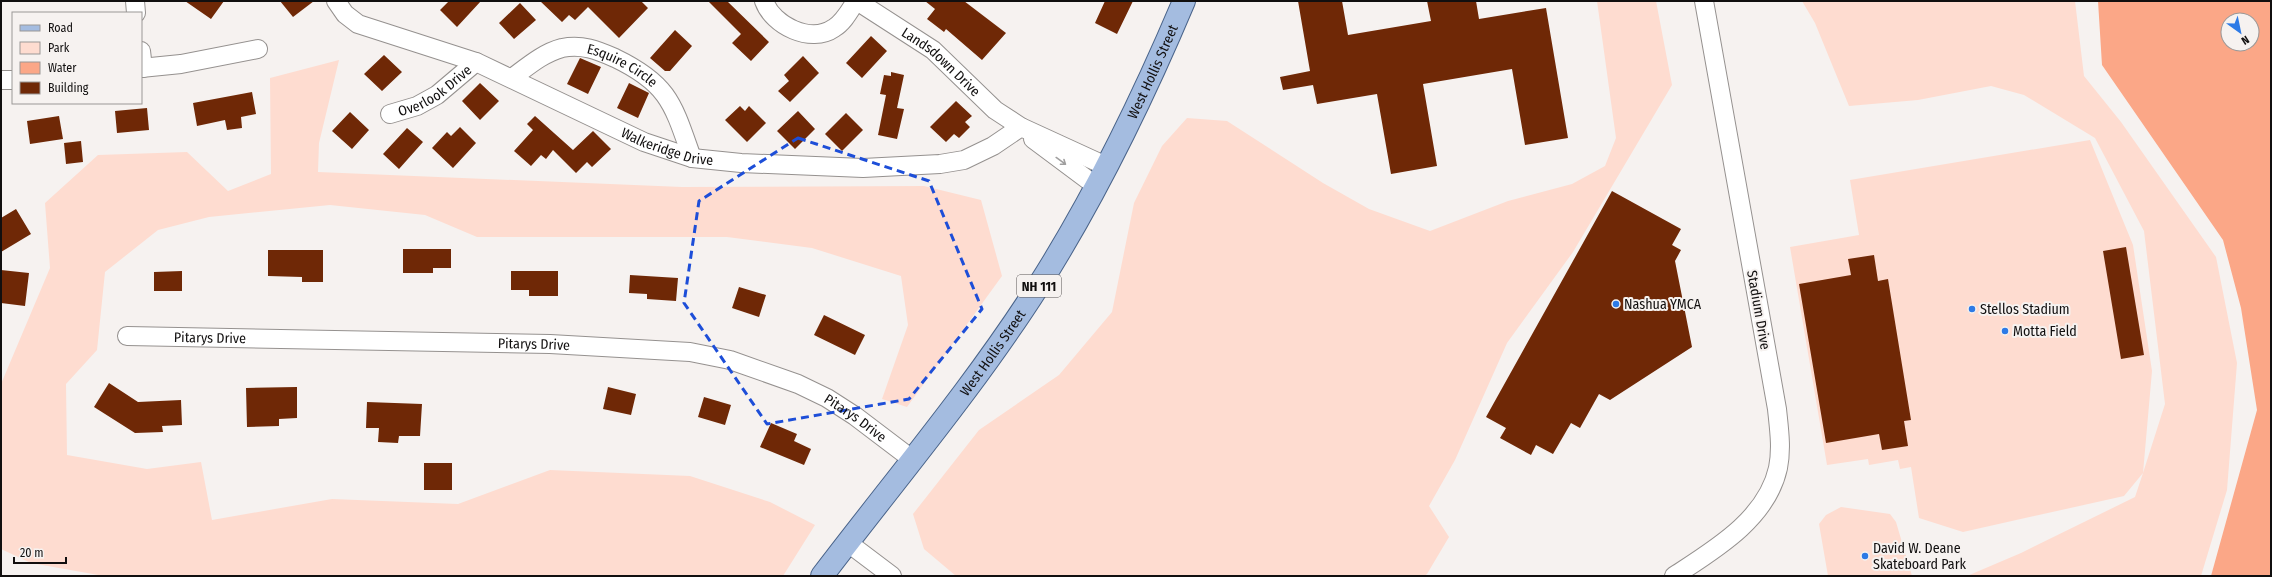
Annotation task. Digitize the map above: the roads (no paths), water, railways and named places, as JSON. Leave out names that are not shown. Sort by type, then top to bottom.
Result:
[{"type":"main road","name":"West Hollis Street","points":[[822,576],[913,460],[992,353],[1039,286],[1096,186],[1151,76],[1184,1]]},
{"type":"street","points":[[135,1],[136,12]]},
{"type":"street","name":"Walkeridge Drive","points":[[336,1],[345,14],[358,24],[476,62],[644,142],[692,158],[741,163],[863,168],[940,164],[964,160],[993,146],[1021,127]]},
{"type":"street","points":[[764,1],[770,12],[780,23],[801,31],[816,34],[835,28],[857,1]]},
{"type":"street","name":"Landsdown Drive","points":[[857,1],[933,50],[995,110],[1021,127],[1106,166]]},
{"type":"street","name":"Stadium Drive","points":[[1674,576],[1726,542],[1754,513],[1767,495],[1774,480],[1780,456],[1777,409],[1704,1]]},
{"type":"street","name":"Esquire Circle","points":[[512,78],[540,58],[561,49],[577,46],[600,51],[636,68],[662,89],[680,122],[692,158]]},
{"type":"street","points":[[142,62],[180,64],[258,49]]},
{"type":"street","name":"Overlook Drive","points":[[390,114],[417,106],[437,95],[476,62]]},
{"type":"street","points":[[1,80],[12,80]]},
{"type":"street","name":"Landsdown Drive","points":[[1021,127],[1038,145],[1096,186]]},
{"type":"street","name":"Pitarys Drive","points":[[127,336],[550,344],[690,352],[730,360],[805,387],[827,398],[855,416],[913,460]]},
{"type":"street","points":[[848,542],[892,576]]},
{"type":"water","points":[[2098,1],[2271,1],[2271,576],[2211,576],[2257,410],[2241,308],[2223,240],[2102,65]]},
{"type":"place","name":"Nashua YMCA","points":[[1616,304]]},
{"type":"place","name":"Stellos Stadium","points":[[1972,309]]},
{"type":"place","name":"Motta Field","points":[[2005,331]]},
{"type":"place","name":"David W. Deane Skateboard Park","points":[[1865,556]]}]
